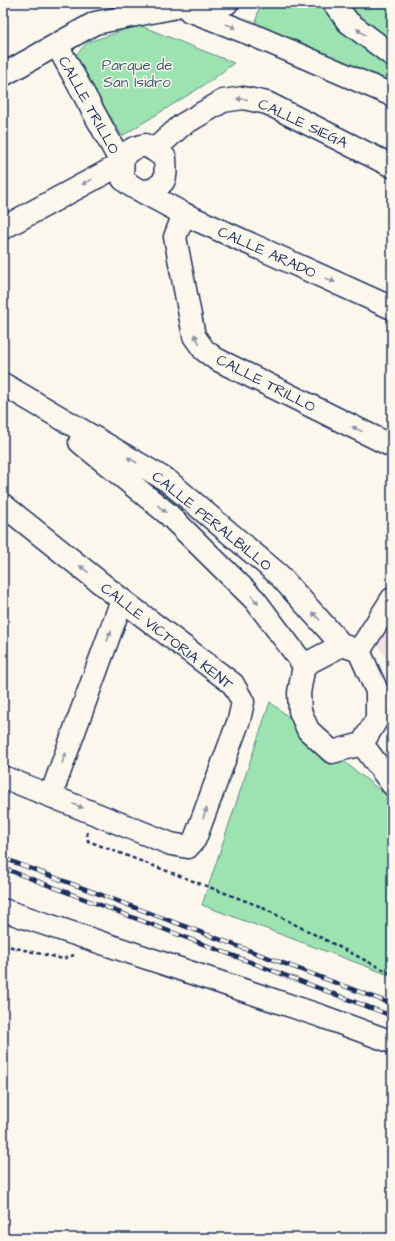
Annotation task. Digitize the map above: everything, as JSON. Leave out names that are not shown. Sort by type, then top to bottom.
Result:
[{"type":"street","points":[[95,23],[104,3]]},
{"type":"street","points":[[194,12],[227,3]]},
{"type":"street","points":[[334,3],[348,22],[392,55]]},
{"type":"street","points":[[3,75],[95,23],[169,6],[194,12],[253,35],[392,95]]},
{"type":"street","name":"CALLE TRILLO","points":[[57,45],[122,168]]},
{"type":"street","name":"CALLE SIEGA","points":[[154,150],[182,125],[222,101],[243,98],[267,103],[392,166]]},
{"type":"street","points":[[145,145],[154,150],[165,158],[166,171],[164,181],[155,188],[143,192],[133,188],[123,179],[122,168],[124,156],[132,149],[145,145]]},
{"type":"street","points":[[3,228],[112,169],[122,168]]},
{"type":"street","name":"CALLE ARADO","points":[[143,192],[184,214],[392,308]]},
{"type":"street","name":"CALLE TRILLO","points":[[184,214],[175,237],[194,336],[204,350],[216,360],[392,446]]},
{"type":"street","name":"CALLE PERALBILLO","points":[[3,384],[168,481],[279,575],[351,648]]},
{"type":"street","name":"CALLE PERALBILLO","points":[[23,396],[168,514],[255,600],[304,665]]},
{"type":"street","name":"CALLE VICTORIA KENT","points":[[3,505],[122,600],[233,684],[243,702],[239,720],[195,839],[188,847],[171,844],[83,808]]},
{"type":"street","points":[[351,648],[377,691],[385,720],[362,744],[332,752],[308,730],[300,711],[299,693],[304,665],[351,648],[392,599]]},
{"type":"street","points":[[51,795],[122,600]]},
{"type":"street","points":[[362,744],[392,784]]},
{"type":"street","points":[[3,777],[83,808]]},
{"type":"street","points":[[3,910],[321,1016],[392,1042]]},
{"type":"path","points":[[83,808],[88,841],[259,906],[392,974]]},
{"type":"path","points":[[3,945],[63,959],[78,954]]},
{"type":"shaded area","points":[[392,583],[392,665],[364,627]]},
{"type":"green space","points":[[260,3],[392,3],[392,97],[253,35]]},
{"type":"green space","name":"Parque de San Isidro","points":[[136,24],[234,63],[209,82],[122,136],[73,58],[88,42],[113,34]]},
{"type":"green space","points":[[270,702],[392,800],[392,976],[202,905]]},
{"type":"railway","points":[[3,858],[392,1004]]},
{"type":"railway","points":[[3,868],[392,1016]]}]
